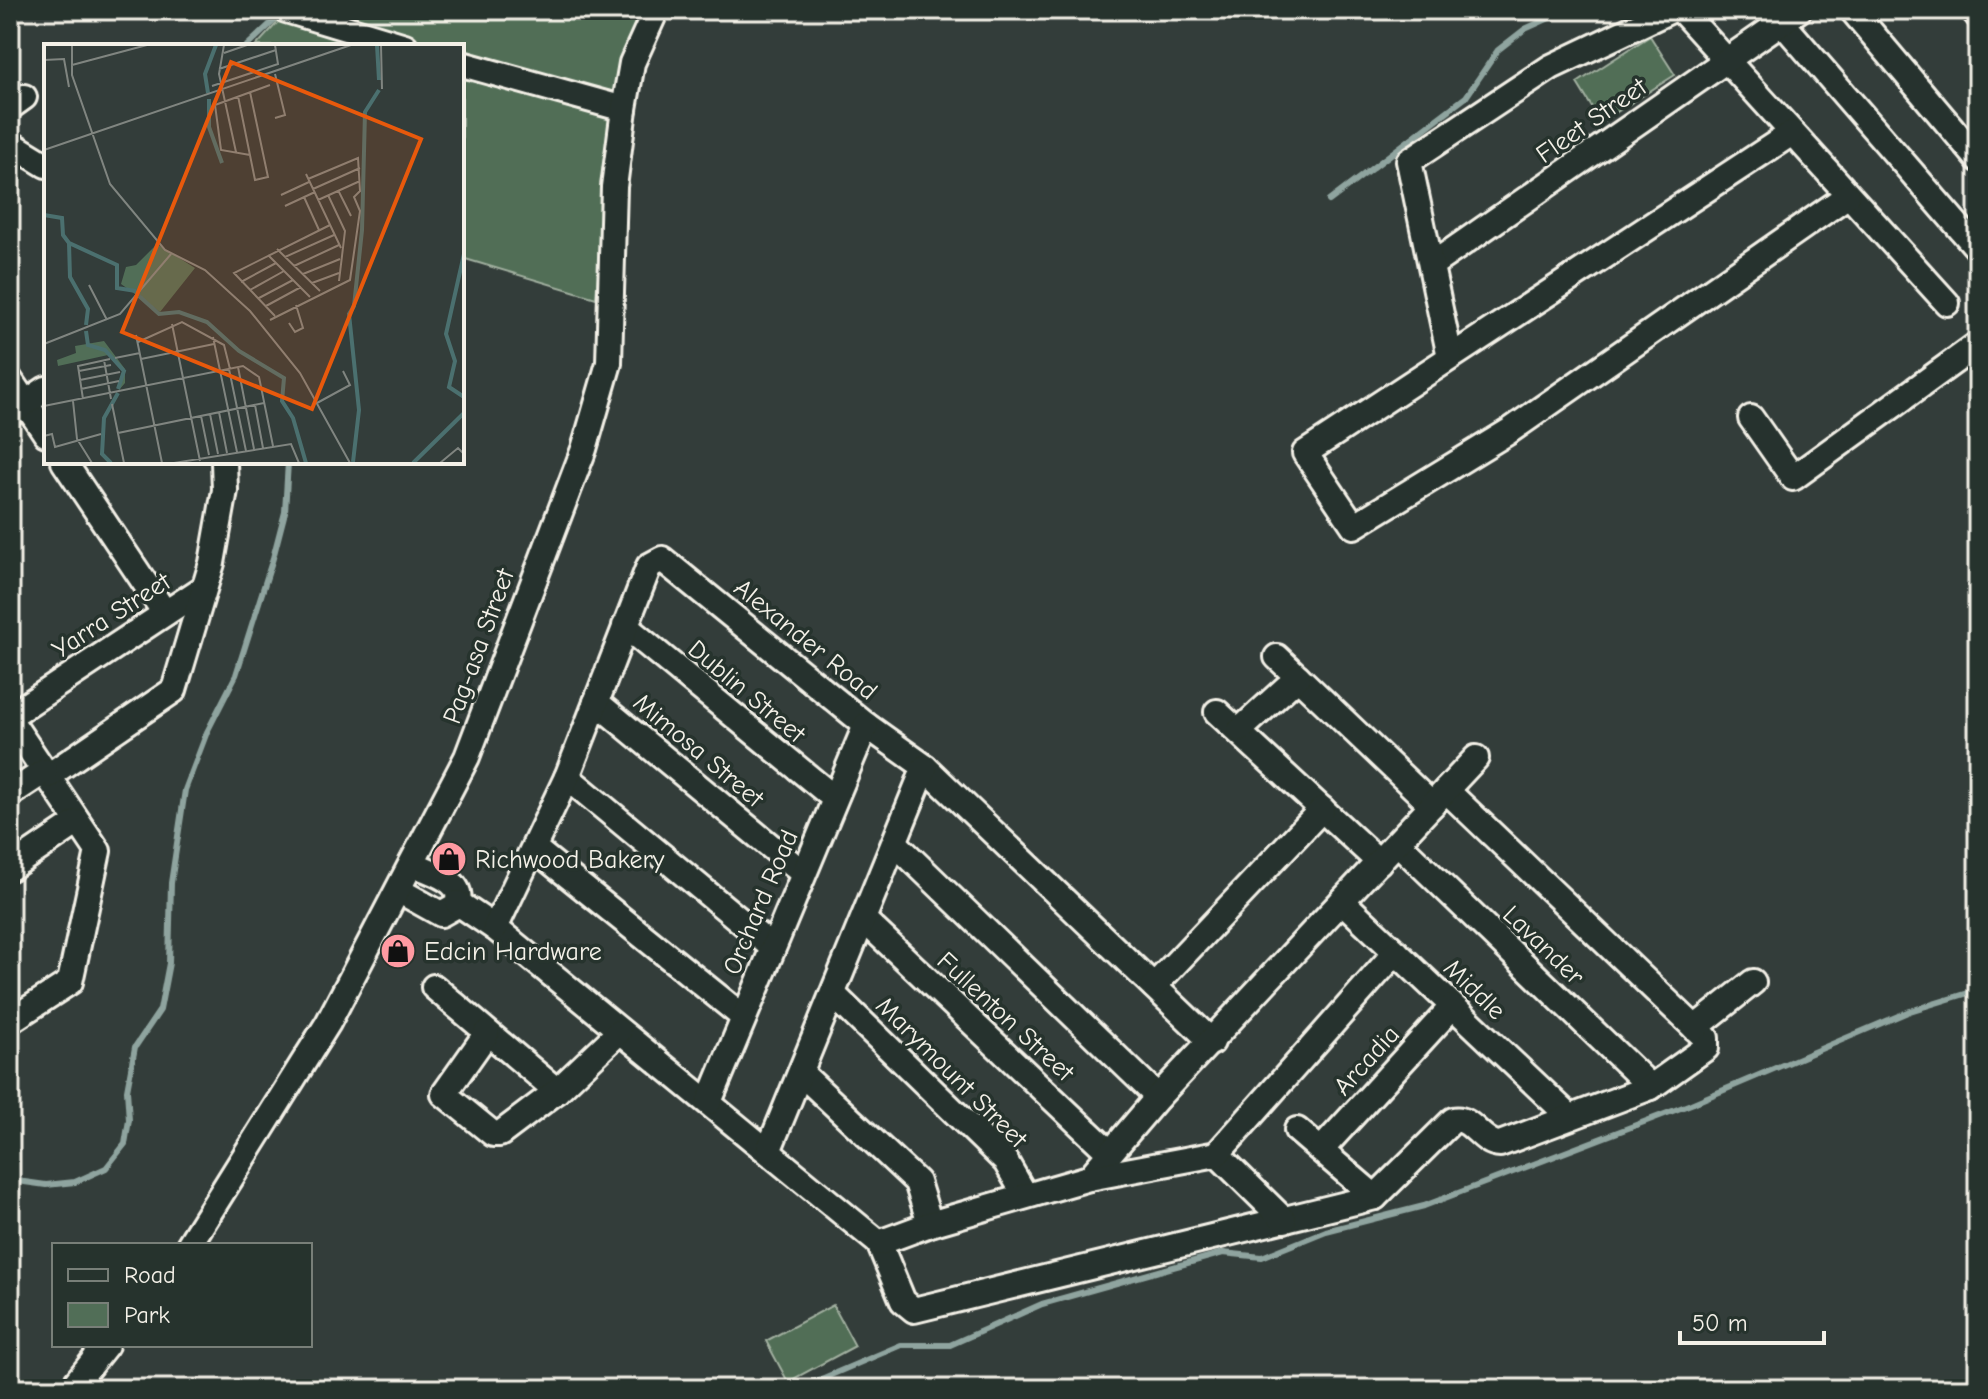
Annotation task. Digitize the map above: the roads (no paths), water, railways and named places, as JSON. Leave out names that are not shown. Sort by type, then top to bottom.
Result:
[{"type":"street","points":[[286,10],[399,44]]},
{"type":"street","name":"Pag-asa Street","points":[[190,1243],[328,1023],[467,757],[584,449],[609,363],[614,187],[624,109],[632,63],[656,10]]},
{"type":"street","points":[[1450,357],[1433,264],[1409,161],[1551,67],[1671,10]]},
{"type":"street","points":[[1681,10],[1947,303]]},
{"type":"street","points":[[1852,10],[1978,159]]},
{"type":"street","points":[[1973,10],[1978,16]]},
{"type":"street","points":[[1784,14],[1978,249]]},
{"type":"street","name":"Fleet Street","points":[[1433,264],[1726,59],[1784,14]]},
{"type":"street","points":[[464,65],[624,109]]},
{"type":"street","points":[[1792,133],[1305,453],[1354,526],[1508,432],[1847,196]]},
{"type":"street","points":[[10,143],[44,164]]},
{"type":"street","points":[[1751,418],[1793,478],[1978,344]]},
{"type":"street","points":[[10,380],[18,408],[44,432]]},
{"type":"street","points":[[18,408],[44,390]]},
{"type":"street","points":[[65,464],[165,613]]},
{"type":"street","points":[[10,794],[174,690],[212,563],[225,490],[224,464]]},
{"type":"street","name":"Alexander Road","points":[[495,928],[567,777],[649,566],[658,559],[666,561],[866,725],[925,767],[1212,1042]]},
{"type":"street","name":"Yarra Street","points":[[10,718],[202,589]]},
{"type":"street","name":"Dublin Street","points":[[625,626],[834,798]]},
{"type":"street","points":[[458,903],[495,928],[619,1032],[769,1149],[879,1243],[903,1301],[914,1310],[1375,1197],[1458,1118],[1493,1144],[1500,1144],[1651,1087],[1706,1048],[1706,1038],[1439,797],[1277,657]]},
{"type":"street","points":[[1240,730],[1298,677]]},
{"type":"street","name":"Mimosa Street","points":[[596,702],[803,873]]},
{"type":"street","points":[[1217,712],[1240,730],[1379,862]]},
{"type":"street","points":[[10,718],[98,851],[70,982],[10,1021]]},
{"type":"street","name":"Orchard Road","points":[[709,1102],[742,1016],[866,725]]},
{"type":"street","points":[[1089,1178],[1158,1097],[1476,758]]},
{"type":"street","points":[[769,1149],[925,767]]},
{"type":"street","points":[[567,777],[772,947]]},
{"type":"street","points":[[1154,986],[1322,809]]},
{"type":"street","points":[[10,868],[78,822]]},
{"type":"street","points":[[895,843],[1158,1097]]},
{"type":"street","name":"Lavander","points":[[1398,843],[1651,1087]]},
{"type":"street","points":[[535,849],[742,1016]]},
{"type":"street","points":[[398,890],[441,914],[453,910],[458,903],[460,895],[455,885],[412,863]]},
{"type":"street","name":"Middle","points":[[1342,901],[1570,1117]]},
{"type":"street","name":"Fullenton Street","points":[[864,920],[1109,1152]]},
{"type":"street","points":[[879,1243],[930,1224],[1089,1178],[1217,1154],[1396,952]]},
{"type":"street","points":[[1695,1028],[1753,982]]},
{"type":"street","points":[[434,987],[557,1091]]},
{"type":"street","name":"Marymount Street","points":[[833,994],[1006,1162],[1025,1195]]},
{"type":"street","name":"Arcadia","points":[[1321,1150],[1452,1007]]},
{"type":"street","points":[[487,1033],[445,1088],[448,1098],[493,1134],[500,1134],[557,1091],[619,1032]]},
{"type":"street","points":[[802,1074],[917,1182],[930,1224]]},
{"type":"street","points":[[1297,1130],[1375,1197]]},
{"type":"street","points":[[1217,1154],[1284,1220]]},
{"type":"street","points":[[71,1389],[104,1347]]},
{"type":"waterway","points":[[1329,201],[1466,97],[1498,50],[1525,29],[1567,10]]},
{"type":"waterway","points":[[249,44],[282,13]]},
{"type":"waterway","points":[[10,1180],[46,1185],[75,1182],[106,1168],[125,1144],[129,1120],[127,1090],[135,1047],[160,1010],[169,963],[171,883],[185,790],[207,732],[236,675],[273,558],[285,512],[288,464]]},
{"type":"waterway","points":[[798,1389],[901,1345],[950,1345],[1042,1304],[1223,1253],[1262,1257],[1326,1231],[1424,1206],[1691,1104],[1910,1011],[1978,990]]},
{"type":"place","name":"Richwood Bakery","points":[[449,859]]},
{"type":"place","name":"Edcin Hardware","points":[[398,951]]}]
